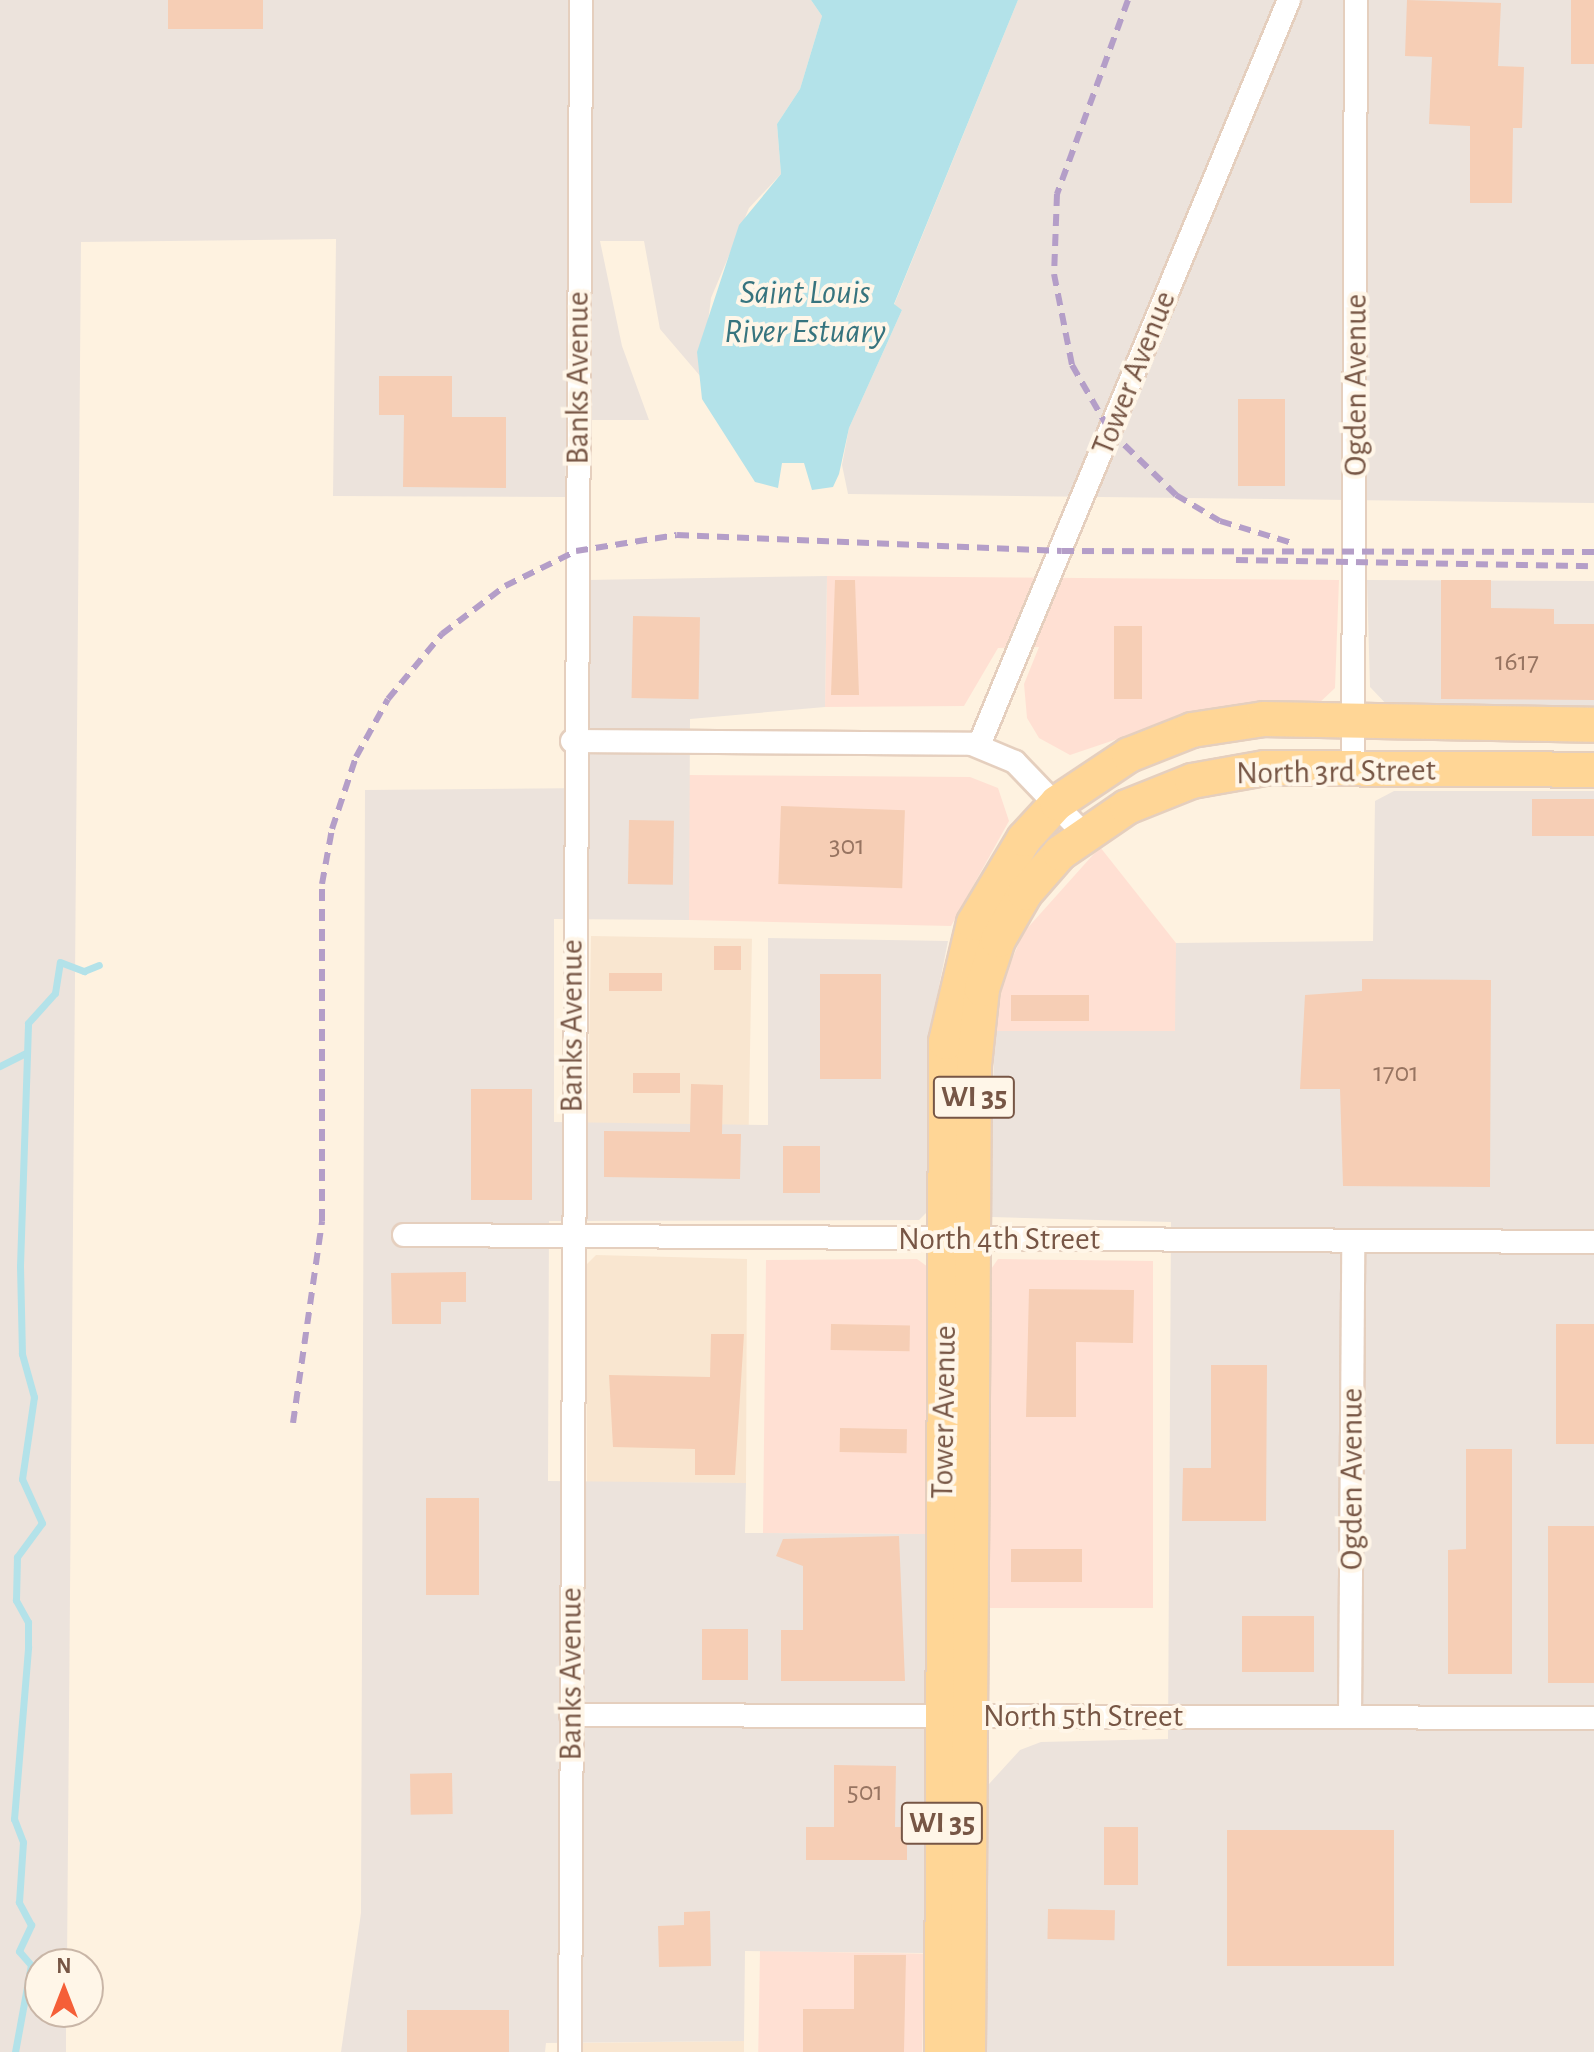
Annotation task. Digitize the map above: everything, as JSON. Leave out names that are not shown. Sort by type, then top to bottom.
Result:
[{"type":"main road","name":"North 3rd Street","points":[[1057,803],[1129,755],[1192,730],[1247,720],[1353,719],[1594,725]]},
{"type":"main road","name":"North 3rd Street","points":[[1084,834],[1150,796],[1215,775],[1353,770],[1594,770]]},
{"type":"main road","name":"Tower Avenue","points":[[942,2052],[956,1716],[959,1238],[946,1042],[958,970],[993,885],[1057,803]]},
{"type":"main road","name":"Tower Avenue","points":[[959,1238],[982,989],[1025,893],[1084,834]]},
{"type":"main road","name":"Tower Avenue","points":[[956,1716],[968,2052]]},
{"type":"street","name":"Banks Avenue","points":[[570,2052],[572,741],[581,0]]},
{"type":"street","name":"Tower Avenue","points":[[979,745],[1289,0]]},
{"type":"street","name":"Ogden Avenue","points":[[1353,770],[1356,0]]},
{"type":"street","points":[[572,741],[979,745],[1015,762],[1084,834]]},
{"type":"street","name":"North 4th Street","points":[[404,1235],[1594,1242]]},
{"type":"street","name":"Ogden Avenue","points":[[1350,1717],[1353,1241]]},
{"type":"street","name":"North 5th Street","points":[[571,1715],[1594,1718]]},
{"type":"shaded area","points":[[0,0],[811,0],[822,16],[800,89],[777,124],[781,174],[749,208],[711,298],[701,377],[660,329],[644,241],[600,241],[622,346],[649,420],[567,420],[565,497],[333,496],[336,239],[81,242],[67,1948],[24,1948],[24,2028],[66,2028],[66,2052],[0,2052]]},
{"type":"shaded area","points":[[1018,0],[1594,0],[1594,503],[848,494],[842,465],[849,428],[902,310],[894,305]]},
{"type":"shaded area","points":[[827,576],[1339,580],[1335,688],[1316,706],[1153,727],[1070,755],[1039,738],[1027,718],[1024,684],[1039,647],[998,648],[964,706],[825,707]]},
{"type":"shaded area","points":[[827,576],[825,707],[690,719],[689,920],[554,919],[554,1122],[768,1125],[768,938],[948,941],[931,1027],[928,1211],[919,1220],[549,1221],[548,1481],[746,1483],[745,1533],[927,1534],[924,1953],[745,1951],[744,2041],[546,2043],[545,2052],[341,2052],[361,1913],[365,790],[590,788],[587,580]]},
{"type":"shaded area","points":[[1367,580],[1594,581],[1594,712],[1392,710],[1370,687]]},
{"type":"shaded area","points":[[688,775],[970,777],[998,788],[1009,821],[951,926],[689,920]]},
{"type":"shaded area","points":[[1394,791],[1594,791],[1594,2052],[986,2052],[989,1784],[1020,1750],[1041,1742],[1168,1739],[1171,1222],[992,1217],[994,1031],[1175,1031],[1176,943],[1373,941],[1375,801]]},
{"type":"shaded area","points":[[1100,847],[1176,943],[1176,1031],[994,1031],[1002,983],[1023,933]]},
{"type":"shaded area","points":[[591,936],[752,939],[749,1126],[588,1123]]},
{"type":"shaded area","points":[[596,1255],[747,1259],[746,1483],[587,1482],[586,1265]]},
{"type":"shaded area","points":[[917,1259],[928,1267],[927,1534],[763,1533],[766,1260]]},
{"type":"shaded area","points":[[998,1259],[1153,1261],[1153,1608],[987,1608],[989,1272]]},
{"type":"shaded area","points":[[760,1951],[924,1954],[922,2052],[758,2052]]},
{"type":"shaded area","points":[[744,2041],[744,2052],[582,2052],[582,2043]]},
{"type":"water","name":"Saint Louis River Estuary","points":[[811,0],[1018,0],[894,304],[902,310],[849,428],[839,474],[833,487],[812,490],[804,463],[782,463],[778,488],[755,482],[702,399],[697,352],[739,225],[781,174],[777,124],[800,89],[822,16]]},
{"type":"building","points":[[168,0],[263,0],[263,29],[168,29]]},
{"type":"building","points":[[1407,0],[1501,3],[1498,66],[1524,67],[1522,128],[1513,128],[1512,203],[1470,203],[1470,126],[1429,124],[1432,57],[1405,56]]},
{"type":"building","points":[[1571,0],[1594,0],[1594,64],[1571,64]]},
{"type":"building","points":[[379,376],[452,376],[452,417],[506,417],[506,488],[403,487],[404,415],[379,415]]},
{"type":"building","points":[[1238,399],[1285,399],[1285,486],[1238,486]]},
{"type":"building","points":[[835,580],[855,580],[859,695],[831,695]]},
{"type":"building","points":[[1441,580],[1491,580],[1491,608],[1554,609],[1554,624],[1594,624],[1594,700],[1441,699]]},
{"type":"building","points":[[633,616],[700,617],[699,699],[632,698]]},
{"type":"building","points":[[1114,626],[1142,626],[1142,699],[1114,699]]},
{"type":"building","points":[[1532,799],[1594,799],[1594,836],[1532,836]]},
{"type":"building","points":[[781,806],[905,810],[902,888],[778,884]]},
{"type":"building","points":[[629,820],[674,821],[673,885],[628,884]]},
{"type":"building","points":[[714,946],[741,946],[741,970],[714,970]]},
{"type":"building","points":[[609,973],[662,973],[662,991],[609,991]]},
{"type":"building","points":[[820,974],[881,974],[881,1079],[820,1079]]},
{"type":"building","points":[[1362,979],[1491,980],[1490,1187],[1343,1186],[1340,1089],[1300,1089],[1305,995],[1362,991]]},
{"type":"building","points":[[1011,995],[1089,995],[1089,1021],[1011,1021]]},
{"type":"building","points":[[633,1073],[680,1073],[680,1093],[633,1093]]},
{"type":"building","points":[[691,1084],[723,1085],[722,1134],[741,1134],[740,1179],[604,1177],[604,1131],[690,1132]]},
{"type":"building","points":[[471,1089],[532,1089],[532,1200],[471,1200]]},
{"type":"building","points":[[783,1146],[820,1146],[820,1193],[783,1193]]},
{"type":"building","points":[[466,1272],[466,1302],[441,1302],[441,1324],[392,1324],[391,1273]]},
{"type":"building","points":[[1029,1289],[1134,1290],[1133,1343],[1076,1342],[1076,1417],[1026,1417]]},
{"type":"building","points":[[831,1324],[910,1325],[910,1351],[831,1350]]},
{"type":"building","points":[[1556,1324],[1594,1324],[1594,1444],[1556,1444]]},
{"type":"building","points":[[711,1334],[744,1334],[735,1475],[695,1475],[695,1449],[613,1447],[609,1375],[710,1377]]},
{"type":"building","points":[[1211,1365],[1267,1365],[1266,1521],[1182,1521],[1183,1468],[1211,1468]]},
{"type":"building","points":[[840,1428],[907,1429],[907,1453],[840,1452]]},
{"type":"building","points":[[1466,1449],[1512,1449],[1512,1674],[1448,1674],[1448,1550],[1466,1549]]},
{"type":"building","points":[[426,1498],[479,1498],[479,1595],[426,1595]]},
{"type":"building","points":[[1548,1526],[1594,1526],[1594,1683],[1548,1683]]},
{"type":"building","points":[[899,1536],[905,1681],[781,1681],[781,1630],[803,1630],[803,1566],[776,1556],[783,1539]]},
{"type":"building","points":[[1011,1549],[1082,1549],[1082,1582],[1011,1582]]},
{"type":"building","points":[[1242,1616],[1314,1616],[1314,1672],[1242,1672]]},
{"type":"building","points":[[702,1629],[748,1629],[748,1680],[702,1680]]},
{"type":"building","points":[[834,1765],[896,1766],[895,1827],[907,1827],[907,1860],[806,1860],[806,1827],[834,1827]]},
{"type":"building","points":[[452,1773],[453,1814],[411,1815],[410,1774]]},
{"type":"building","points":[[1104,1827],[1138,1827],[1138,1885],[1104,1885]]},
{"type":"building","points":[[1227,1830],[1394,1830],[1394,1966],[1227,1966]]},
{"type":"building","points":[[1048,1909],[1115,1910],[1114,1940],[1047,1939]]},
{"type":"building","points":[[710,1911],[711,1966],[659,1967],[658,1926],[684,1925],[684,1912]]},
{"type":"building","points":[[854,1955],[906,1955],[904,2052],[803,2052],[803,2009],[854,2009]]},
{"type":"building","points":[[407,2010],[509,2010],[509,2052],[407,2052]]},
{"type":"waterway","points":[[15,2052],[31,1965],[19,1951],[31,1925],[19,1902],[23,1842],[14,1819],[28,1647],[28,1622],[16,1600],[17,1557],[42,1523],[22,1479],[34,1397],[22,1354],[20,1266],[28,1023],[55,993],[60,962],[84,971],[99,965]]},
{"type":"waterway","points":[[0,1066],[25,1053]]},
{"type":"railway","points":[[1128,0],[1057,194],[1054,274],[1072,365],[1110,431],[1176,495],[1220,521],[1292,543]]},
{"type":"railway","points":[[293,1423],[322,1221],[322,884],[332,829],[356,757],[388,699],[442,634],[505,586],[576,551],[677,535],[1062,551],[1594,552]]},
{"type":"railway","points":[[1236,560],[1594,566]]}]
